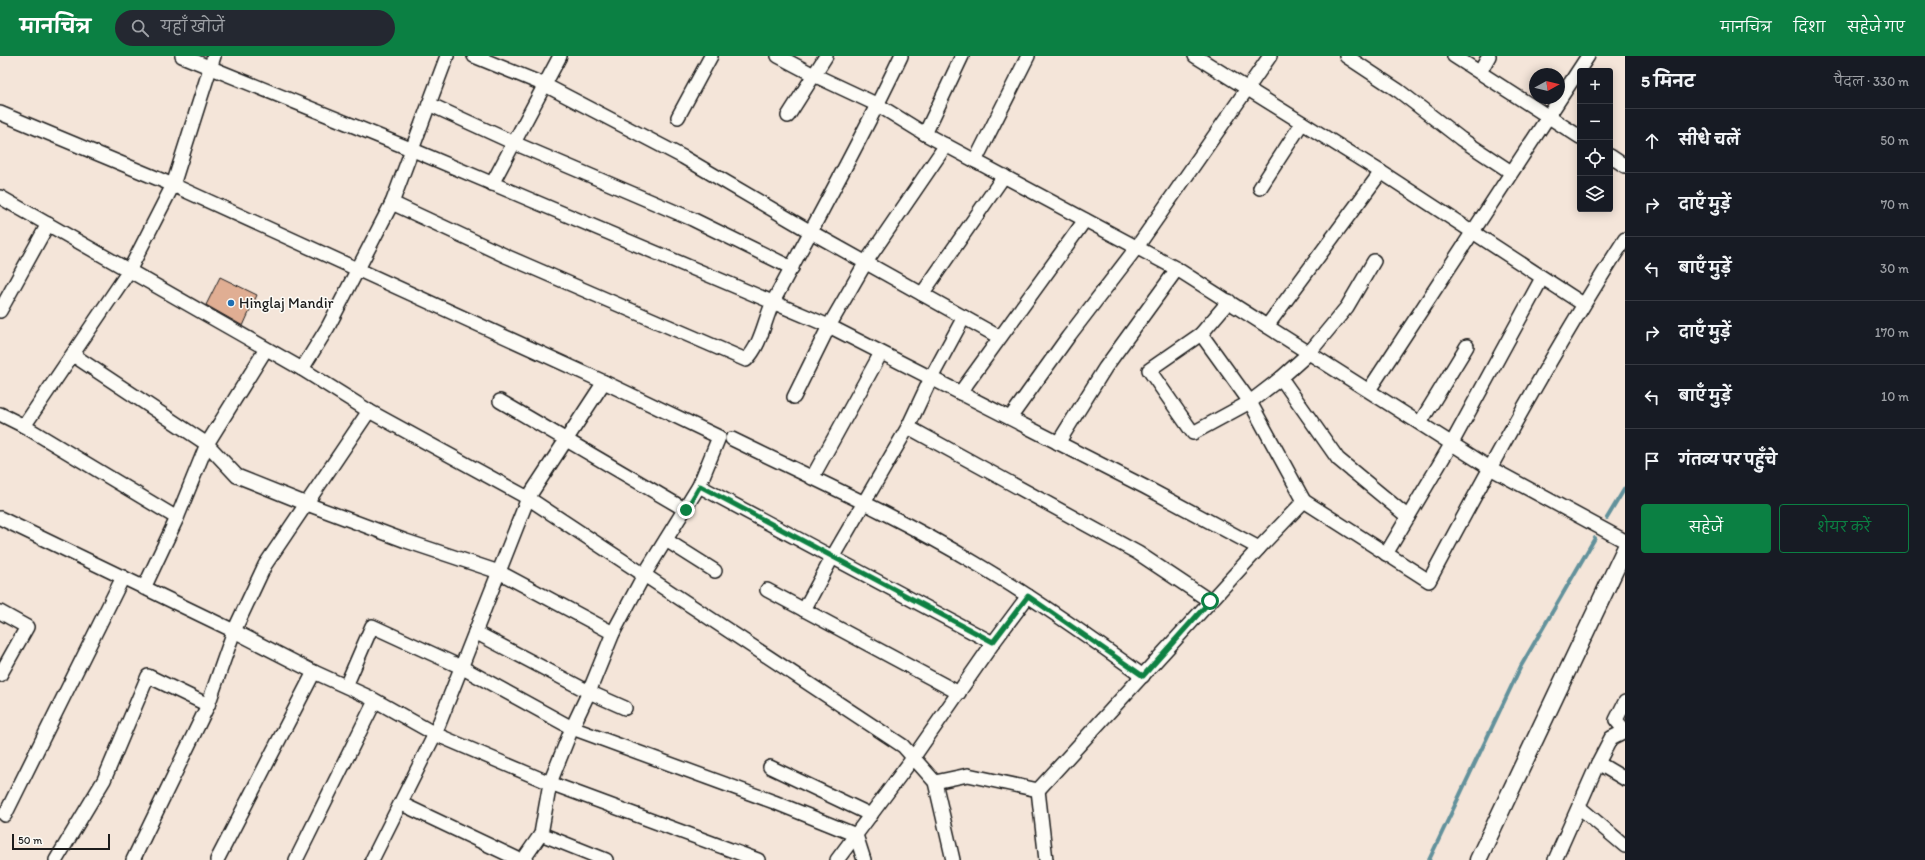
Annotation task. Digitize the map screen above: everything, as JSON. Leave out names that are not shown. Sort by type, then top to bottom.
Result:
[{"type":"street","points":[[182,56],[212,62],[492,184],[829,326],[1010,418],[1259,548]]},
{"type":"street","points":[[302,369],[328,327],[392,203],[430,104],[446,56]]},
{"type":"street","points":[[474,56],[545,85],[683,157],[810,232],[999,337]]},
{"type":"street","points":[[492,184],[560,56]]},
{"type":"street","points":[[678,117],[710,56]]},
{"type":"street","points":[[778,56],[814,75],[878,104],[925,134],[1177,269],[1490,468],[1625,541]]},
{"type":"street","points":[[788,116],[826,56]]},
{"type":"street","points":[[392,203],[508,257],[710,343],[746,360],[753,353],[773,302],[878,104],[901,56]]},
{"type":"street","points":[[925,134],[962,56]]},
{"type":"street","points":[[975,161],[1028,56]]},
{"type":"street","points":[[1195,56],[1381,172],[1583,304]]},
{"type":"street","points":[[1010,418],[1068,337],[1137,247],[1246,88],[1270,56]]},
{"type":"street","points":[[1346,56],[1399,91],[1461,139],[1511,172]]},
{"type":"street","points":[[1454,56],[1577,134]]},
{"type":"street","points":[[1480,72],[1489,56]]},
{"type":"street","points":[[1369,390],[1511,172],[1550,117],[1587,56]]},
{"type":"street","points":[[24,426],[129,271],[173,185],[212,62]]},
{"type":"street","points":[[430,104],[514,143],[692,219],[792,268]]},
{"type":"street","points":[[0,113],[173,185],[604,382],[719,437],[700,486],[644,575],[613,633],[550,783],[541,834],[523,860]]},
{"type":"street","points":[[1260,188],[1302,123]]},
{"type":"street","points":[[794,397],[829,326],[866,262],[946,145]]},
{"type":"street","points":[[1613,158],[1625,166]]},
{"type":"street","points":[[1267,326],[1381,172]]},
{"type":"street","points":[[922,294],[1004,176]]},
{"type":"street","points":[[0,197],[302,369],[370,411],[528,498],[903,746],[935,782],[953,860]]},
{"type":"street","points":[[960,393],[1085,220]]},
{"type":"street","points":[[0,310],[48,224]]},
{"type":"street","points":[[1201,334],[1250,402],[1304,501],[1429,581],[1490,468],[1583,304],[1625,239]]},
{"type":"street","points":[[1229,301],[1201,334],[1149,370],[1193,434],[1250,402],[1281,378],[1309,353],[1347,307],[1374,261]]},
{"type":"street","points":[[1058,443],[1105,368],[1177,269]]},
{"type":"street","points":[[1386,554],[1452,443],[1542,278]]},
{"type":"street","points":[[804,610],[863,503],[908,428],[931,378],[964,318]]},
{"type":"street","points":[[1420,423],[1467,346]]},
{"type":"street","points":[[144,588],[177,518],[207,444],[266,349]]},
{"type":"street","points":[[812,478],[881,353]]},
{"type":"street","points":[[73,355],[207,444],[237,476],[406,541],[499,572],[613,633]]},
{"type":"street","points":[[1281,378],[1338,459],[1408,517]]},
{"type":"street","points":[[372,860],[435,734],[528,498],[604,382]]},
{"type":"street","points":[[500,401],[686,510]]},
{"type":"street","points":[[134,860],[208,705],[234,631],[265,565],[370,411]]},
{"type":"street","points":[[0,414],[24,426],[177,518]]},
{"type":"street","points":[[908,428],[1138,553],[1210,601]]},
{"type":"street","points":[[732,439],[863,503],[974,562],[1028,596],[1143,676]]},
{"type":"street","points":[[700,486],[993,642]]},
{"type":"street","points":[[1046,860],[1038,790],[1210,601],[1304,501]]},
{"type":"street","points":[[0,518],[234,631],[314,672],[346,686],[435,734],[550,783],[758,860]]},
{"type":"street","points":[[666,540],[715,571]]},
{"type":"street","points":[[1478,860],[1625,549]]},
{"type":"street","points":[[2,817],[122,577]]},
{"type":"street","points":[[767,590],[959,693]]},
{"type":"street","points":[[837,860],[913,758],[993,642],[1028,596]]},
{"type":"street","points":[[0,612],[27,627],[0,675]]},
{"type":"street","points":[[346,686],[372,626],[461,667],[572,728],[774,802],[856,836],[864,860]]},
{"type":"street","points":[[475,632],[589,692],[625,708]]},
{"type":"street","points":[[217,860],[314,672]]},
{"type":"street","points":[[56,860],[104,780],[148,676],[208,705]]},
{"type":"street","points":[[296,860],[375,701]]},
{"type":"street","points":[[1555,860],[1598,763],[1612,738],[1625,731],[1616,720],[1625,702]]},
{"type":"street","points":[[1598,763],[1625,779]]},
{"type":"street","points":[[770,767],[871,815]]},
{"type":"street","points":[[935,782],[968,775],[1038,790]]},
{"type":"street","points":[[404,805],[520,860]]},
{"type":"street","points":[[1579,807],[1625,846]]},
{"type":"street","points":[[541,834],[606,860]]},
{"type":"building","name":"Hinglaj Mandir","points":[[220,277],[257,295],[243,326],[206,305]]},
{"type":"waterway","points":[[1607,518],[1625,488]]},
{"type":"waterway","points":[[1429,860],[1521,666],[1595,538]]},
{"type":"place","name":"Hinglaj Mandir","points":[[231,303]]},
{"type":"route","points":[[686,510],[700,486],[993,642],[1028,596],[1143,676],[1210,601]]}]
